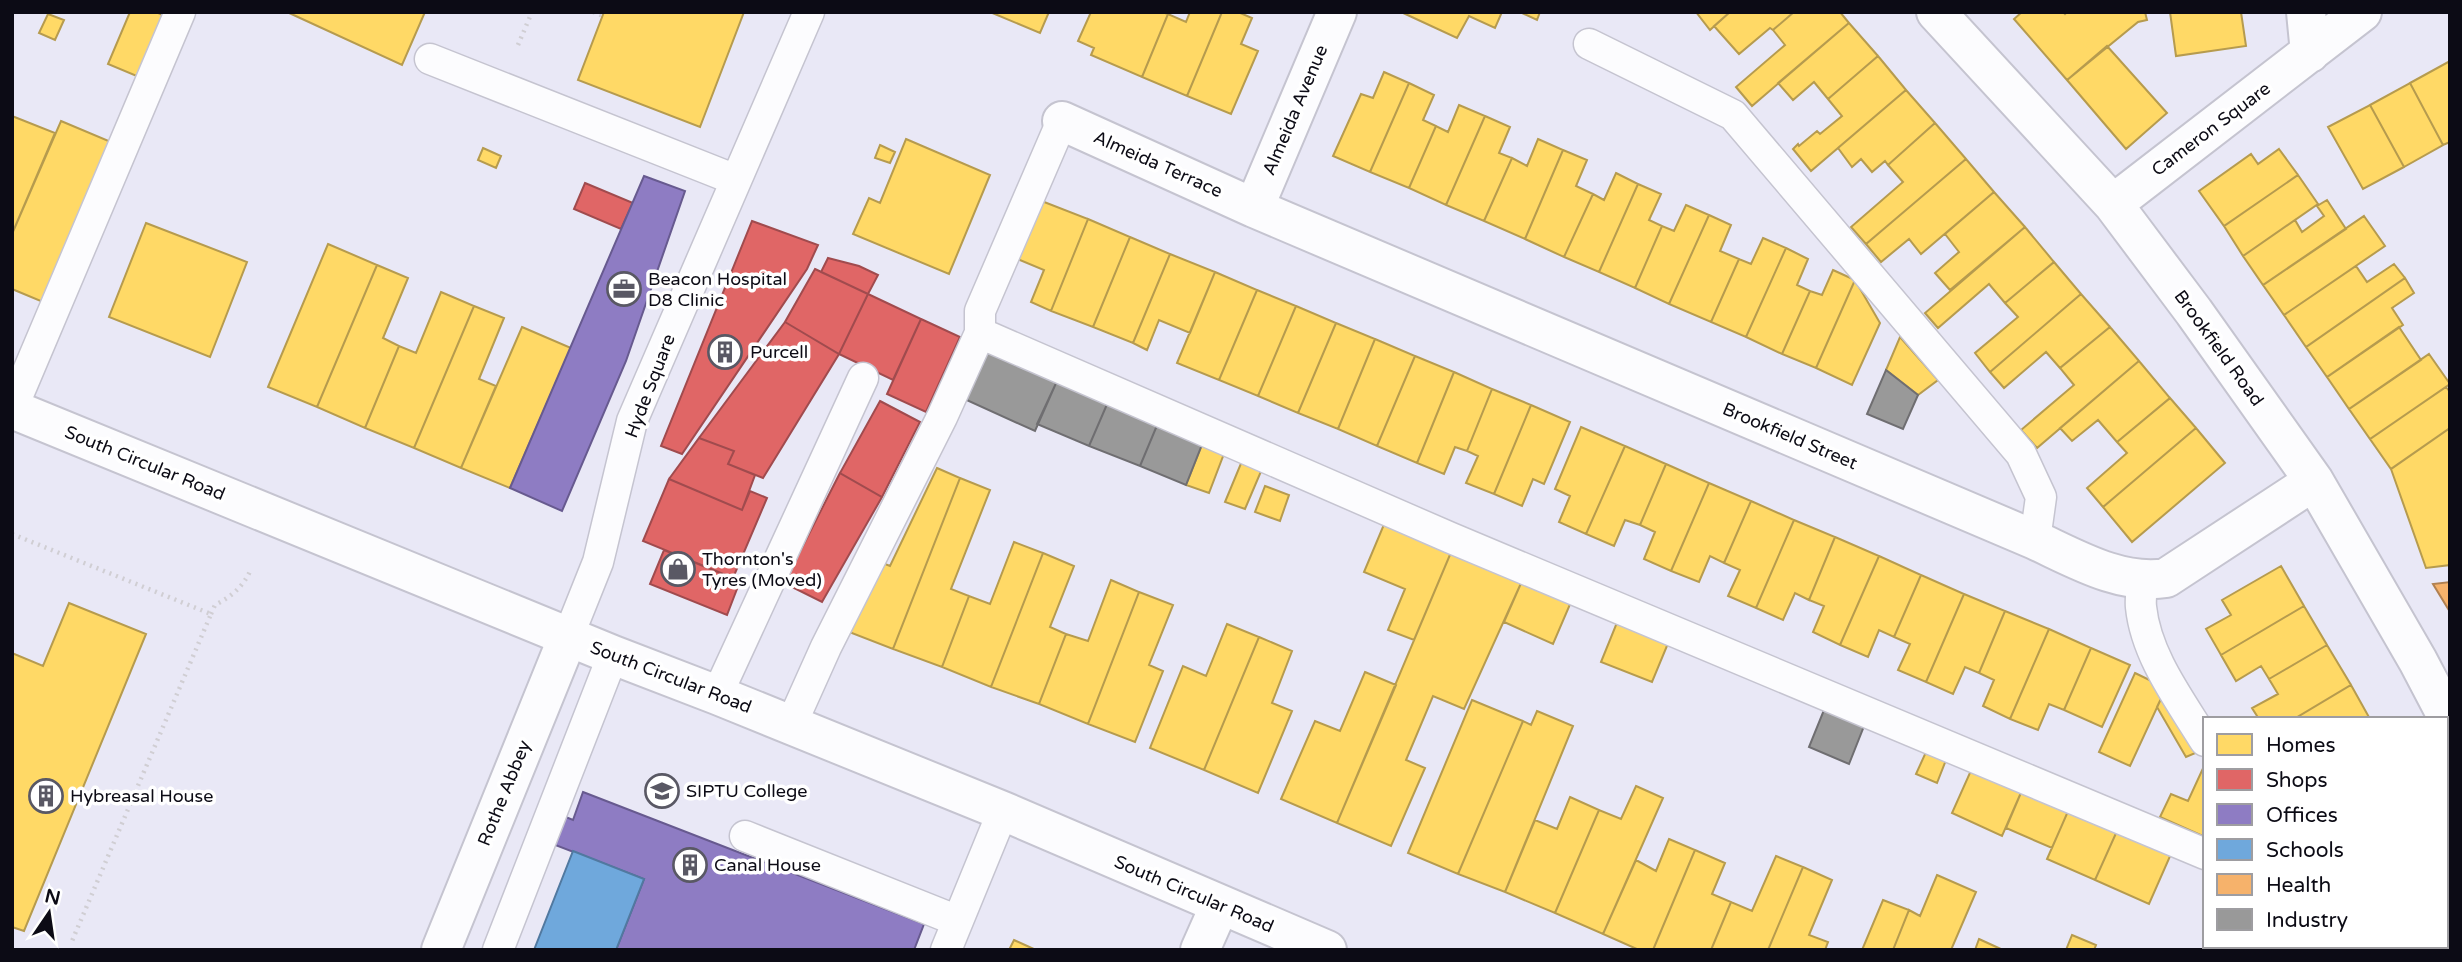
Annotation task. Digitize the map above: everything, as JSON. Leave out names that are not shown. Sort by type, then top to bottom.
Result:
[{"type":"street","name":"Almeida Avenue","points":[[1254,208],[1337,12]]},
{"type":"street","name":"Brookfield Road","points":[[1936,12],[2112,204],[2194,312],[2314,481],[2447,717]]},
{"type":"street","points":[[2306,12],[2311,53]]},
{"type":"street","name":"Cameron Square","points":[[2112,204],[2362,12]]},
{"type":"street","name":"Almeida Terrace","points":[[1062,121],[1254,208]]},
{"type":"street","name":"Brookfield Street","points":[[1254,208],[2035,540],[2099,570],[2143,580],[2166,578],[2314,481]]},
{"type":"street","name":"South Circular Road","points":[[12,409],[1003,811],[1327,950]]},
{"type":"street","name":"Rothe Abbey","points":[[440,950],[568,636]]},
{"type":"street","points":[[1200,950],[1220,905]]},
{"type":"lane","points":[[12,409],[180,12]]},
{"type":"lane","name":"Hyde Square","points":[[568,636],[598,562],[632,421],[809,12]]},
{"type":"lane","points":[[1589,44],[1733,115],[2021,454],[2041,497],[2035,540]]},
{"type":"lane","points":[[430,59],[736,180]]},
{"type":"lane","points":[[791,724],[826,647],[942,418],[980,333],[980,311],[1062,121]]},
{"type":"lane","points":[[980,333],[1451,538],[2203,852]]},
{"type":"lane","points":[[717,695],[863,379]]},
{"type":"lane","points":[[2143,580],[2141,605],[2144,624],[2159,665],[2203,738]]},
{"type":"lane","points":[[498,950],[613,655]]},
{"type":"lane","points":[[946,950],[1003,811]]},
{"type":"lane","points":[[745,836],[958,921]]},
{"type":"path","points":[[593,12],[603,16]]},
{"type":"path","points":[[12,534],[211,614]]},
{"type":"path","points":[[72,942],[215,604],[229,598],[247,579],[251,569]]},
{"type":"building: Homes","points":[[130,12],[156,12],[165,16],[139,77],[108,64]]},
{"type":"building: Homes","points":[[287,12],[425,12],[402,65]]},
{"type":"building: Homes","points":[[604,12],[744,12],[700,127],[578,80]]},
{"type":"building: Homes","points":[[990,12],[1049,12],[1040,33]]},
{"type":"building: Homes","points":[[1091,12],[1168,14],[1142,77],[1091,55],[1094,48],[1078,41]]},
{"type":"building: Homes","points":[[1190,12],[1222,12],[1187,96],[1142,77],[1168,14],[1186,22]]},
{"type":"building: Homes","points":[[1222,12],[1238,12],[1252,18],[1241,44],[1258,51],[1231,114],[1187,96]]},
{"type":"building: Homes","points":[[1401,12],[1502,12],[1495,28],[1469,16],[1457,38]]},
{"type":"building: Homes","points":[[1520,12],[1540,12],[1537,20]]},
{"type":"building: Homes","points":[[1696,12],[1730,12],[1710,30]]},
{"type":"building: Homes","points":[[1730,12],[1794,12],[1739,54],[1714,26]]},
{"type":"building: Homes","points":[[1794,12],[1840,12],[1849,23],[1752,106],[1736,87],[1785,45],[1773,30]]},
{"type":"building: Homes","points":[[2022,12],[2145,12],[2147,20],[2138,22],[2067,80],[2014,19]]},
{"type":"building: Homes","points":[[2170,12],[2241,12],[2246,46],[2176,56]]},
{"type":"building: Homes","points":[[48,14],[64,20],[55,40],[39,33]]},
{"type":"building: Homes","points":[[1849,23],[1878,56],[1828,99],[1814,82],[1793,100],[1778,83]]},
{"type":"building: Homes","points":[[2107,46],[2167,113],[2126,149],[2067,80]]},
{"type":"building: Homes","points":[[1878,56],[1906,90],[1811,171],[1793,149],[1817,131],[1820,134],[1842,116],[1828,99]]},
{"type":"building: Homes","points":[[2450,61],[2450,142],[2443,145],[2410,83]]},
{"type":"building: Homes","points":[[1384,72],[1409,83],[1370,172],[1333,156],[1361,94],[1373,98]]},
{"type":"building: Homes","points":[[1409,83],[1434,95],[1423,120],[1436,126],[1409,188],[1370,172]]},
{"type":"building: Homes","points":[[2410,83],[2443,145],[2404,167],[2370,105]]},
{"type":"building: Homes","points":[[1906,90],[1935,123],[1888,165],[1885,161],[1872,172],[1861,159],[1852,167],[1838,148]]},
{"type":"building: Homes","points":[[1459,105],[1485,116],[1446,205],[1409,188],[1436,126],[1448,132]]},
{"type":"building: Homes","points":[[2370,105],[2404,167],[2363,189],[2328,127]]},
{"type":"building: Homes","points":[[12,116],[55,133],[12,234]]},
{"type":"building: Homes","points":[[1485,116],[1510,127],[1499,153],[1512,158],[1484,221],[1446,205]]},
{"type":"building: Homes","points":[[61,121],[111,142],[43,302],[12,289],[12,234]]},
{"type":"building: Homes","points":[[1935,123],[1966,159],[1866,244],[1851,227],[1903,182],[1888,165]]},
{"type":"building: Homes","points":[[906,139],[990,175],[949,274],[853,234],[869,198],[880,203]]},
{"type":"building: Homes","points":[[1538,139],[1563,150],[1525,239],[1484,221],[1512,158],[1527,166]]},
{"type":"building: Homes","points":[[880,145],[895,152],[890,163],[875,158]]},
{"type":"building: Homes","points":[[483,148],[501,156],[496,168],[478,160]]},
{"type":"building: Homes","points":[[2279,149],[2298,175],[2224,226],[2199,191],[2251,154],[2258,164]]},
{"type":"building: Homes","points":[[1563,150],[1587,160],[1576,186],[1593,194],[1564,257],[1525,239]]},
{"type":"building: Homes","points":[[1966,159],[1994,192],[1921,254],[1909,239],[1881,262],[1866,244]]},
{"type":"building: Homes","points":[[1616,173],[1638,184],[1599,272],[1564,257],[1593,194],[1604,200]]},
{"type":"building: Homes","points":[[2298,175],[2318,204],[2243,256],[2224,226]]},
{"type":"building: Homes","points":[[1638,184],[1661,194],[1649,220],[1662,226],[1635,288],[1599,272]]},
{"type":"building: Homes","points":[[1994,192],[2025,227],[1950,290],[1935,273],[1959,252],[1945,234]]},
{"type":"building: Homes","points":[[1039,200],[1088,219],[1051,311],[1031,302],[1044,270],[1015,258]]},
{"type":"building: Homes","points":[[2327,200],[2346,229],[2263,285],[2243,256],[2295,220],[2302,232],[2324,216],[2317,206]]},
{"type":"building: Homes","points":[[1686,205],[1709,215],[1669,304],[1635,288],[1662,226],[1674,231]]},
{"type":"building: Homes","points":[[1709,215],[1731,225],[1720,251],[1739,259],[1711,322],[1669,304]]},
{"type":"building: Homes","points":[[2364,216],[2385,246],[2284,315],[2263,285]]},
{"type":"building: Homes","points":[[1088,219],[1130,237],[1093,327],[1051,311]]},
{"type":"building: Homes","points":[[146,223],[247,262],[210,357],[109,317]]},
{"type":"building: Homes","points":[[2025,227],[2054,262],[2005,303],[1989,284],[1938,328],[1925,313]]},
{"type":"building: Homes","points":[[1130,237],[1170,254],[1133,343],[1093,327]]},
{"type":"building: Homes","points":[[1763,238],[1786,248],[1746,337],[1711,322],[1739,259],[1751,264]]},
{"type":"building: Homes","points":[[328,244],[377,265],[317,407],[268,387]]},
{"type":"building: Homes","points":[[1786,248],[1808,259],[1797,285],[1810,291],[1782,354],[1746,337]]},
{"type":"building: Homes","points":[[1170,254],[1215,272],[1190,333],[1159,320],[1147,350],[1133,343]]},
{"type":"building: Homes","points":[[2054,262],[2081,294],[1990,372],[1975,353],[2018,317],[2005,303]]},
{"type":"building: Homes","points":[[2394,264],[2405,278],[2306,347],[2284,315],[2356,266],[2367,282]]},
{"type":"building: Homes","points":[[377,265],[408,278],[383,338],[399,346],[365,428],[317,407]]},
{"type":"building: Homes","points":[[1833,270],[1855,280],[1816,368],[1782,354],[1810,291],[1822,295]]},
{"type":"building: Homes","points":[[1215,272],[1257,290],[1219,380],[1177,363]]},
{"type":"building: Homes","points":[[2405,278],[2414,293],[2392,308],[2403,325],[2327,377],[2306,347]]},
{"type":"building: Homes","points":[[1855,280],[1880,323],[1852,385],[1816,368]]},
{"type":"building: Homes","points":[[1257,290],[1296,306],[1258,396],[1219,380]]},
{"type":"building: Homes","points":[[441,292],[474,306],[414,448],[365,428],[399,346],[416,353]]},
{"type":"building: Homes","points":[[2081,294],[2110,327],[2060,368],[2046,352],[2004,388],[1990,372]]},
{"type":"building: Homes","points":[[474,306],[504,318],[479,379],[496,386],[461,468],[414,448]]},
{"type":"building: Homes","points":[[1296,306],[1336,323],[1298,413],[1258,396]]},
{"type":"building: Homes","points":[[1336,323],[1375,339],[1338,429],[1298,413]]},
{"type":"building: Homes","points":[[522,327],[571,348],[510,488],[461,468]]},
{"type":"building: Homes","points":[[2110,327],[2139,361],[2037,448],[2021,430],[2074,385],[2060,368]]},
{"type":"building: Homes","points":[[2399,327],[2421,360],[2349,409],[2327,377]]},
{"type":"building: Homes","points":[[1900,337],[1938,380],[1918,395],[1886,370]]},
{"type":"building: Homes","points":[[1375,339],[1415,356],[1377,446],[1338,429]]},
{"type":"building: Homes","points":[[2429,354],[2450,384],[2370,439],[2349,409]]},
{"type":"building: Homes","points":[[1415,356],[1454,372],[1417,463],[1377,446]]},
{"type":"building: Homes","points":[[2139,361],[2170,398],[2117,442],[2098,420],[2072,441],[2060,428]]},
{"type":"building: Homes","points":[[1454,372],[1492,389],[1467,451],[1455,447],[1444,474],[1417,463]]},
{"type":"building: Homes","points":[[2446,387],[2450,392],[2450,428],[2391,469],[2370,439]]},
{"type":"building: Homes","points":[[1492,389],[1531,405],[1494,494],[1466,483],[1478,456],[1467,451]]},
{"type":"building: Homes","points":[[2170,398],[2196,428],[2103,507],[2087,488],[2127,453],[2117,442]]},
{"type":"building: Homes","points":[[1531,405],[1570,422],[1544,484],[1533,479],[1522,506],[1494,494]]},
{"type":"building: Homes","points":[[1581,427],[1625,446],[1586,534],[1559,522],[1570,496],[1555,489]]},
{"type":"building: Homes","points":[[2196,428],[2225,463],[2132,542],[2103,507]]},
{"type":"building: Homes","points":[[2450,428],[2450,565],[2426,568],[2391,469]]},
{"type":"building: Homes","points":[[1203,442],[1225,451],[1209,493],[1186,485]]},
{"type":"building: Homes","points":[[1625,446],[1666,464],[1640,525],[1625,520],[1614,546],[1586,534]]},
{"type":"building: Homes","points":[[1242,461],[1262,469],[1245,509],[1225,502]]},
{"type":"building: Homes","points":[[1666,464],[1709,483],[1671,571],[1644,559],[1655,532],[1640,525]]},
{"type":"building: Homes","points":[[937,468],[960,478],[893,649],[844,630],[880,562],[890,566]]},
{"type":"building: Homes","points":[[960,478],[990,490],[951,589],[969,596],[942,667],[893,649]]},
{"type":"building: Homes","points":[[1709,483],[1751,501],[1724,563],[1710,556],[1699,582],[1671,571]]},
{"type":"building: Homes","points":[[1265,486],[1289,495],[1280,521],[1255,512]]},
{"type":"building: Homes","points":[[1751,501],[1794,520],[1756,608],[1728,596],[1740,570],[1724,563]]},
{"type":"building: Homes","points":[[1794,520],[1835,537],[1809,600],[1795,593],[1783,620],[1756,608]]},
{"type":"building: Homes","points":[[1385,522],[1452,550],[1414,640],[1388,630],[1405,589],[1364,572]]},
{"type":"building: Homes","points":[[1835,537],[1879,556],[1840,645],[1813,632],[1824,606],[1809,600]]},
{"type":"building: Homes","points":[[1014,542],[1043,553],[991,687],[942,667],[969,596],[990,604]]},
{"type":"building: Homes","points":[[1452,550],[1522,581],[1464,709],[1433,696],[1406,760],[1425,768],[1391,846],[1337,823]]},
{"type":"building: Homes","points":[[1043,553],[1074,566],[1050,627],[1066,634],[1039,704],[991,687]]},
{"type":"building: Homes","points":[[1879,556],[1921,575],[1894,637],[1879,630],[1868,657],[1840,645]]},
{"type":"building: Homes","points":[[2281,566],[2304,606],[2221,655],[2206,629],[2231,615],[2222,600]]},
{"type":"building: Homes","points":[[1921,575],[1964,594],[1926,682],[1898,670],[1910,644],[1894,637]]},
{"type":"building: Homes","points":[[1111,580],[1139,592],[1088,724],[1039,704],[1066,634],[1088,641]]},
{"type":"building: Homes","points":[[1522,581],[1571,602],[1553,644],[1504,622]]},
{"type":"building: Homes","points":[[1139,592],[1173,605],[1149,665],[1163,671],[1135,742],[1088,724]]},
{"type":"building: Homes","points":[[1964,594],[2005,611],[1979,673],[1965,667],[1953,694],[1926,682]]},
{"type":"building: Homes","name":"Hybreasal House","points":[[69,603],[146,634],[24,931],[12,927],[12,653],[43,666]]},
{"type":"building: Homes","points":[[2304,606],[2327,645],[2269,679],[2261,666],[2236,681],[2221,655]]},
{"type":"building: Homes","points":[[2005,611],[2049,629],[2010,719],[1983,706],[1994,680],[1979,673]]},
{"type":"building: Homes","points":[[1618,620],[1669,641],[1652,682],[1601,662]]},
{"type":"building: Homes","points":[[1227,624],[1259,637],[1204,770],[1150,748],[1183,666],[1206,676]]},
{"type":"building: Homes","points":[[2049,629],[2091,648],[2064,710],[2049,704],[2038,730],[2010,719]]},
{"type":"building: Homes","points":[[1259,637],[1292,651],[1272,703],[1292,711],[1258,793],[1204,770]]},
{"type":"building: Homes","points":[[2327,645],[2351,685],[2297,717],[2258,717],[2252,708],[2278,694],[2269,679]]},
{"type":"building: Homes","points":[[2091,648],[2130,665],[2102,727],[2064,710]]},
{"type":"building: Homes","points":[[1365,672],[1396,685],[1337,823],[1281,799],[1315,721],[1340,731]]},
{"type":"building: Homes","points":[[2135,673],[2166,688],[2130,766],[2099,752]]},
{"type":"building: Homes","points":[[2351,685],[2369,717],[2297,717]]},
{"type":"building: Homes","points":[[2166,688],[2200,751],[2186,757],[2157,707]]},
{"type":"building: Homes","points":[[1472,700],[1523,721],[1458,874],[1408,853]]},
{"type":"building: Homes","points":[[1537,711],[1573,726],[1505,892],[1458,874],[1523,721],[1531,725]]},
{"type":"building: Homes","points":[[1926,752],[1946,760],[1937,783],[1916,774]]},
{"type":"building: Homes","points":[[1973,766],[2023,788],[2002,836],[1952,813]]},
{"type":"building: Homes","points":[[2203,768],[2203,836],[2160,817],[2171,794],[2188,801]]},
{"type":"building: Homes","points":[[1636,786],[1663,798],[1603,934],[1555,913],[1599,810],[1621,819]]},
{"type":"building: Homes","points":[[2023,788],[2069,809],[2052,848],[2006,828]]},
{"type":"building: Homes","points":[[1570,797],[1599,810],[1555,913],[1505,892],[1535,820],[1557,829]]},
{"type":"building: Homes","points":[[2069,809],[2117,831],[2095,880],[2047,859]]},
{"type":"building: Homes","points":[[2117,831],[2171,854],[2149,904],[2095,880]]},
{"type":"building: Homes","points":[[1669,839],[1695,850],[1653,950],[1639,950],[1603,934],[1636,860],[1656,871]]},
{"type":"building: Homes","points":[[1695,850],[1725,863],[1712,894],[1731,902],[1711,950],[1653,950]]},
{"type":"building: Homes","points":[[2448,850],[2450,853],[2448,888]]},
{"type":"building: Homes","points":[[1776,856],[1803,867],[1768,950],[1711,950],[1731,902],[1752,911]]},
{"type":"building: Homes","points":[[1803,867],[1832,880],[1809,935],[1828,942],[1825,950],[1768,950]]},
{"type":"building: Homes","points":[[1937,875],[1976,892],[1951,950],[1893,950],[1909,910],[1920,916]]},
{"type":"building: Homes","points":[[2450,887],[2450,919],[2448,916]]},
{"type":"building: Homes","points":[[1883,900],[1909,910],[1893,950],[1862,950]]},
{"type":"building: Homes","points":[[2072,935],[2096,945],[2094,950],[2066,950]]},
{"type":"building: Homes","points":[[1979,939],[2003,950],[1975,950]]},
{"type":"building: Homes","points":[[1014,940],[1036,950],[1009,950]]},
{"type":"building: Homes","points":[[2244,948],[2296,948],[2296,950]]},
{"type":"building: Homes","points":[[2398,948],[2402,950],[2360,950]]},
{"type":"building: Shops","points":[[585,183],[633,203],[621,229],[574,209]]},
{"type":"building: Shops","name":"Purcell","points":[[752,221],[818,245],[807,269],[682,454],[661,446]]},
{"type":"building: Shops","points":[[828,258],[859,266],[878,275],[868,294],[821,272]]},
{"type":"building: Shops","points":[[815,269],[868,294],[839,354],[785,322]]},
{"type":"building: Shops","points":[[868,294],[921,319],[893,380],[839,354]]},
{"type":"building: Shops","points":[[921,319],[960,337],[926,412],[887,394]]},
{"type":"building: Shops","points":[[785,322],[839,354],[763,478],[728,464],[734,451],[699,438]]},
{"type":"building: Shops","points":[[880,401],[920,422],[882,497],[840,473]]},
{"type":"building: Shops","points":[[699,438],[734,451],[728,464],[755,475],[742,510],[669,479]]},
{"type":"building: Shops","points":[[840,473],[882,497],[822,602],[784,583]]},
{"type":"building: Shops","points":[[669,479],[742,510],[750,491],[767,498],[733,578],[643,541]]},
{"type":"building: Shops","points":[[664,550],[740,581],[727,615],[650,584]]},
{"type":"building: Offices","name":"Beacon Hospital D8 Clinic","points":[[644,176],[685,191],[626,361],[562,511],[510,488]]},
{"type":"building: Offices","name":"Canal House","points":[[583,792],[924,924],[914,950],[616,950],[644,879],[550,843],[561,815],[573,820]]},
{"type":"building: Schools","points":[[573,851],[644,879],[616,950],[534,950]]},
{"type":"building: Health","points":[[2450,582],[2450,612],[2433,584]]},
{"type":"building: Industry","points":[[982,347],[1057,381],[1035,431],[960,397]]},
{"type":"building: Industry","points":[[1886,370],[1918,395],[1903,429],[1867,414]]},
{"type":"building: Industry","points":[[1057,381],[1108,402],[1089,446],[1037,424]]},
{"type":"building: Industry","points":[[1108,402],[1158,423],[1140,466],[1089,446]]},
{"type":"building: Industry","points":[[1158,423],[1203,442],[1186,485],[1140,466]]},
{"type":"building: Industry","points":[[1826,705],[1866,721],[1849,764],[1809,747]]},
{"type":"place","name":"Beacon Hospital D8 Clinic","points":[[624,289]]},
{"type":"place","name":"Purcell","points":[[725,352]]},
{"type":"place","name":"Thornton's Tyres (Moved)","points":[[678,569]]},
{"type":"place","name":"SIPTU College","points":[[662,791]]},
{"type":"place","name":"Hybreasal House","points":[[46,796]]},
{"type":"place","name":"Canal House","points":[[690,865]]}]
